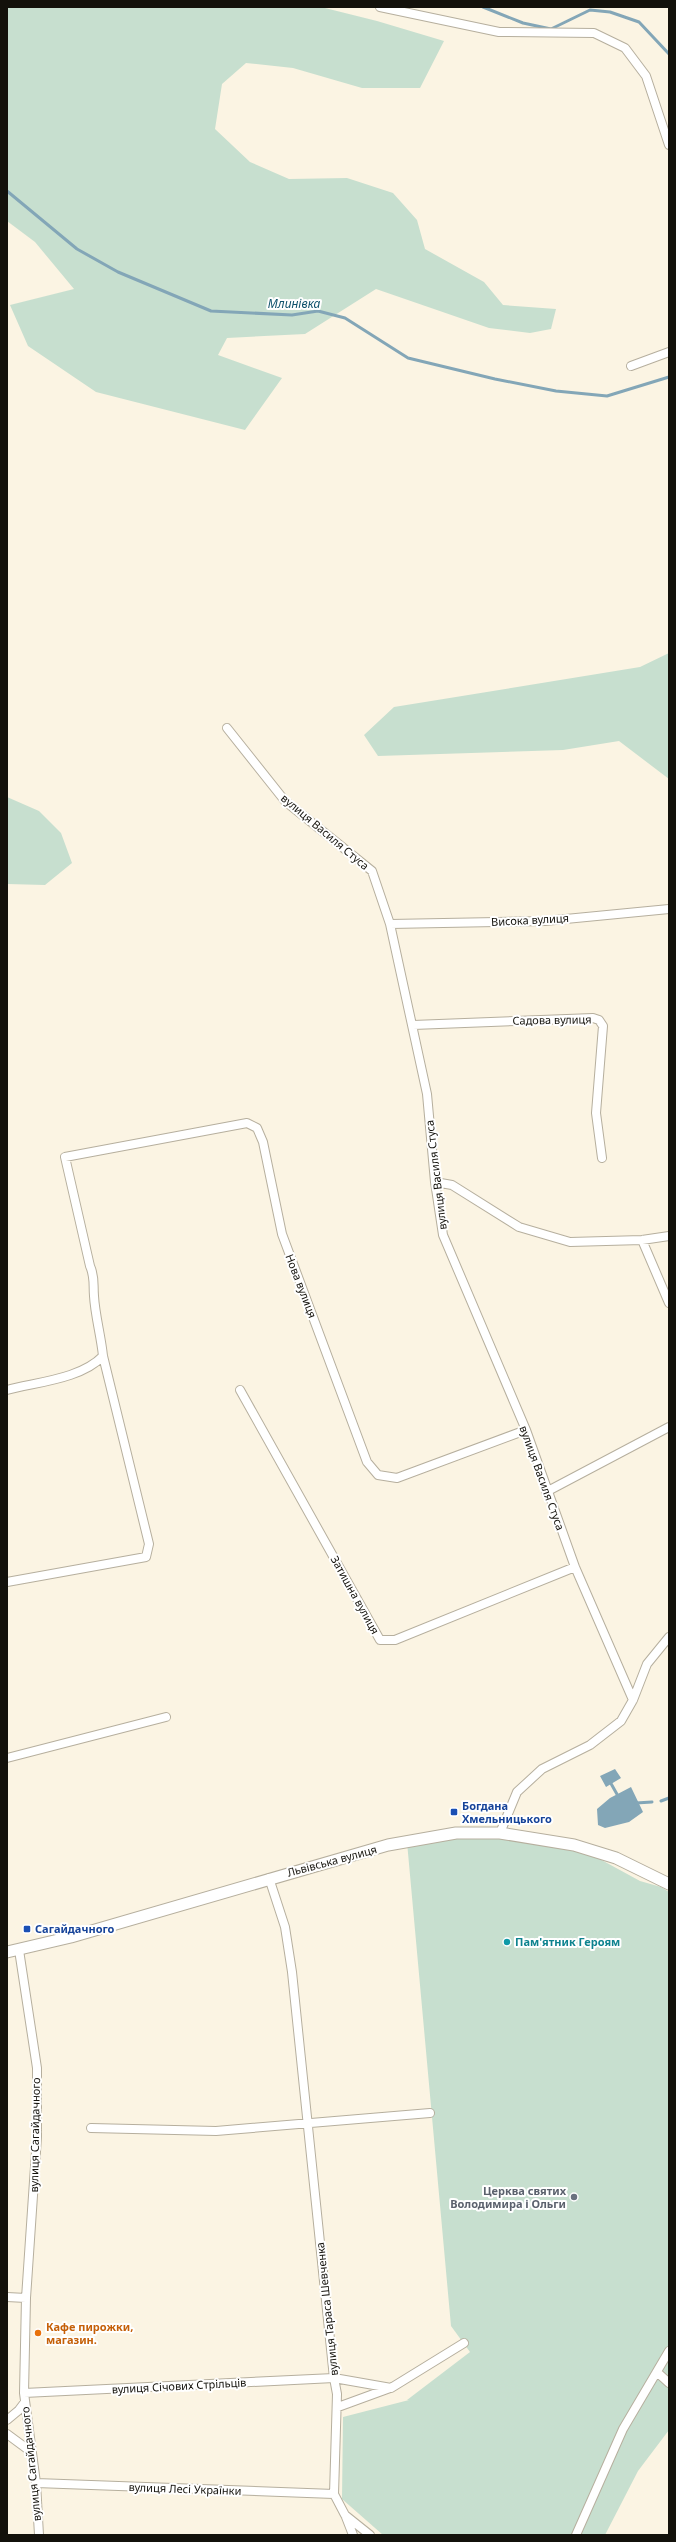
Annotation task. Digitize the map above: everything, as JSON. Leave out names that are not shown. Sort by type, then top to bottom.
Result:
[{"type":"main road","name":"Львівська вулиця","points":[[7,1952],[19,1950],[388,1845],[456,1833],[500,1833],[583,1847],[616,1858],[664,1881]]},
{"type":"street","points":[[380,7],[499,32],[594,33],[625,48],[646,76],[669,145]]},
{"type":"street","points":[[631,366],[669,352]]},
{"type":"street","name":"вулиця Василя Стуса","points":[[227,728],[285,801],[372,871],[390,924],[427,1094],[435,1182],[443,1236],[526,1430],[546,1492],[575,1567],[633,1700]]},
{"type":"street","name":"Висока вулиця","points":[[390,924],[545,921],[669,909]]},
{"type":"street","name":"Садова вулиця","points":[[413,1025],[593,1018],[599,1020],[602,1026],[596,1113],[602,1158]]},
{"type":"street","name":"Нова вулиця","points":[[103,1356],[101,1330],[94,1296],[94,1276],[90,1266],[64,1157],[247,1123],[257,1128],[263,1142],[282,1234],[367,1462],[378,1475],[397,1478],[526,1430]]},
{"type":"street","points":[[435,1182],[452,1185],[519,1227],[570,1242],[642,1240],[669,1236]]},
{"type":"street","points":[[642,1240],[669,1303]]},
{"type":"street","points":[[7,1390],[65,1376],[91,1366],[103,1356],[148,1544],[146,1557],[7,1582]]},
{"type":"street","name":"Затишна вулиця","points":[[240,1390],[380,1640],[395,1640],[575,1567]]},
{"type":"street","points":[[546,1492],[669,1427]]},
{"type":"street","points":[[500,1833],[517,1792],[542,1769],[590,1745],[620,1721],[633,1700],[647,1664],[669,1637]]},
{"type":"street","points":[[7,1758],[166,1717]]},
{"type":"street","name":"вулиця Тараса Шевченка","points":[[269,1878],[285,1927],[292,1972],[338,2407],[334,2494]]},
{"type":"street","name":"вулиця Сагайдачного","points":[[19,1950],[37,2068],[37,2137],[26,2298],[24,2393],[30,2450],[36,2483],[38,2535]]},
{"type":"street","points":[[91,2128],[216,2131],[430,2113]]},
{"type":"street","points":[[7,2298],[26,2298]]},
{"type":"street","points":[[338,2407],[391,2388],[464,2343]]},
{"type":"street","points":[[576,2535],[624,2429],[658,2373],[669,2351]]},
{"type":"street","points":[[658,2373],[669,2383]]},
{"type":"street","name":"вулиця Січових Стрільців","points":[[24,2393],[334,2378],[391,2388]]},
{"type":"street","points":[[7,2420],[19,2410],[25,2402]]},
{"type":"street","points":[[7,2434],[30,2450]]},
{"type":"street","name":"вулиця Лесі Українки","points":[[36,2483],[334,2494]]},
{"type":"street","points":[[334,2494],[353,2535]]},
{"type":"street","points":[[345,2515],[370,2535]]},
{"type":"green space","points":[[7,7],[321,7],[377,21],[444,41],[420,88],[362,88],[293,68],[246,63],[222,84],[215,129],[250,162],[289,179],[347,178],[393,193],[417,220],[425,249],[484,282],[503,305],[556,309],[551,329],[530,333],[489,328],[376,289],[305,334],[227,338],[218,355],[282,378],[245,430],[96,392],[28,346],[10,305],[74,289],[35,242],[7,221]]},
{"type":"green space","points":[[669,653],[669,779],[619,741],[563,750],[378,756],[364,735],[394,707],[640,667]]},
{"type":"green space","points":[[7,797],[39,811],[61,833],[72,863],[45,885],[7,884]]},
{"type":"green space","points":[[456,1833],[574,1845],[640,1881],[661,1887],[669,1892],[669,2430],[638,2471],[605,2535],[383,2535],[342,2499],[343,2417],[409,2400],[407,2400],[470,2352],[451,2326],[407,1842]]},
{"type":"water","points":[[615,1769],[621,1778],[606,1787],[600,1776]]},
{"type":"water","points":[[631,1787],[643,1812],[629,1822],[605,1828],[598,1825],[597,1809],[610,1798]]},
{"type":"waterway","name":"Млинівка","points":[[483,7],[523,23],[551,29],[590,10],[610,12],[639,22],[669,54]]},
{"type":"waterway","name":"Млинівка","points":[[7,191],[77,249],[118,272],[211,311],[292,315],[318,311],[345,318],[408,358],[495,379],[556,391],[607,396],[669,377]]},
{"type":"waterway","points":[[609,1780],[618,1796]]},
{"type":"waterway","points":[[661,1801],[669,1798]]},
{"type":"waterway","points":[[636,1803],[652,1802]]},
{"type":"place","name":"Богдана Хмельницького","points":[[454,1812]]},
{"type":"place","name":"Сагайдачного","points":[[27,1929]]},
{"type":"place","name":"Пам'ятник Героям","points":[[507,1942]]},
{"type":"place","name":"Церква святих Володимира і Ольги","points":[[574,2197]]},
{"type":"place","name":"Кафе пирожки, магазин.","points":[[38,2333]]}]
